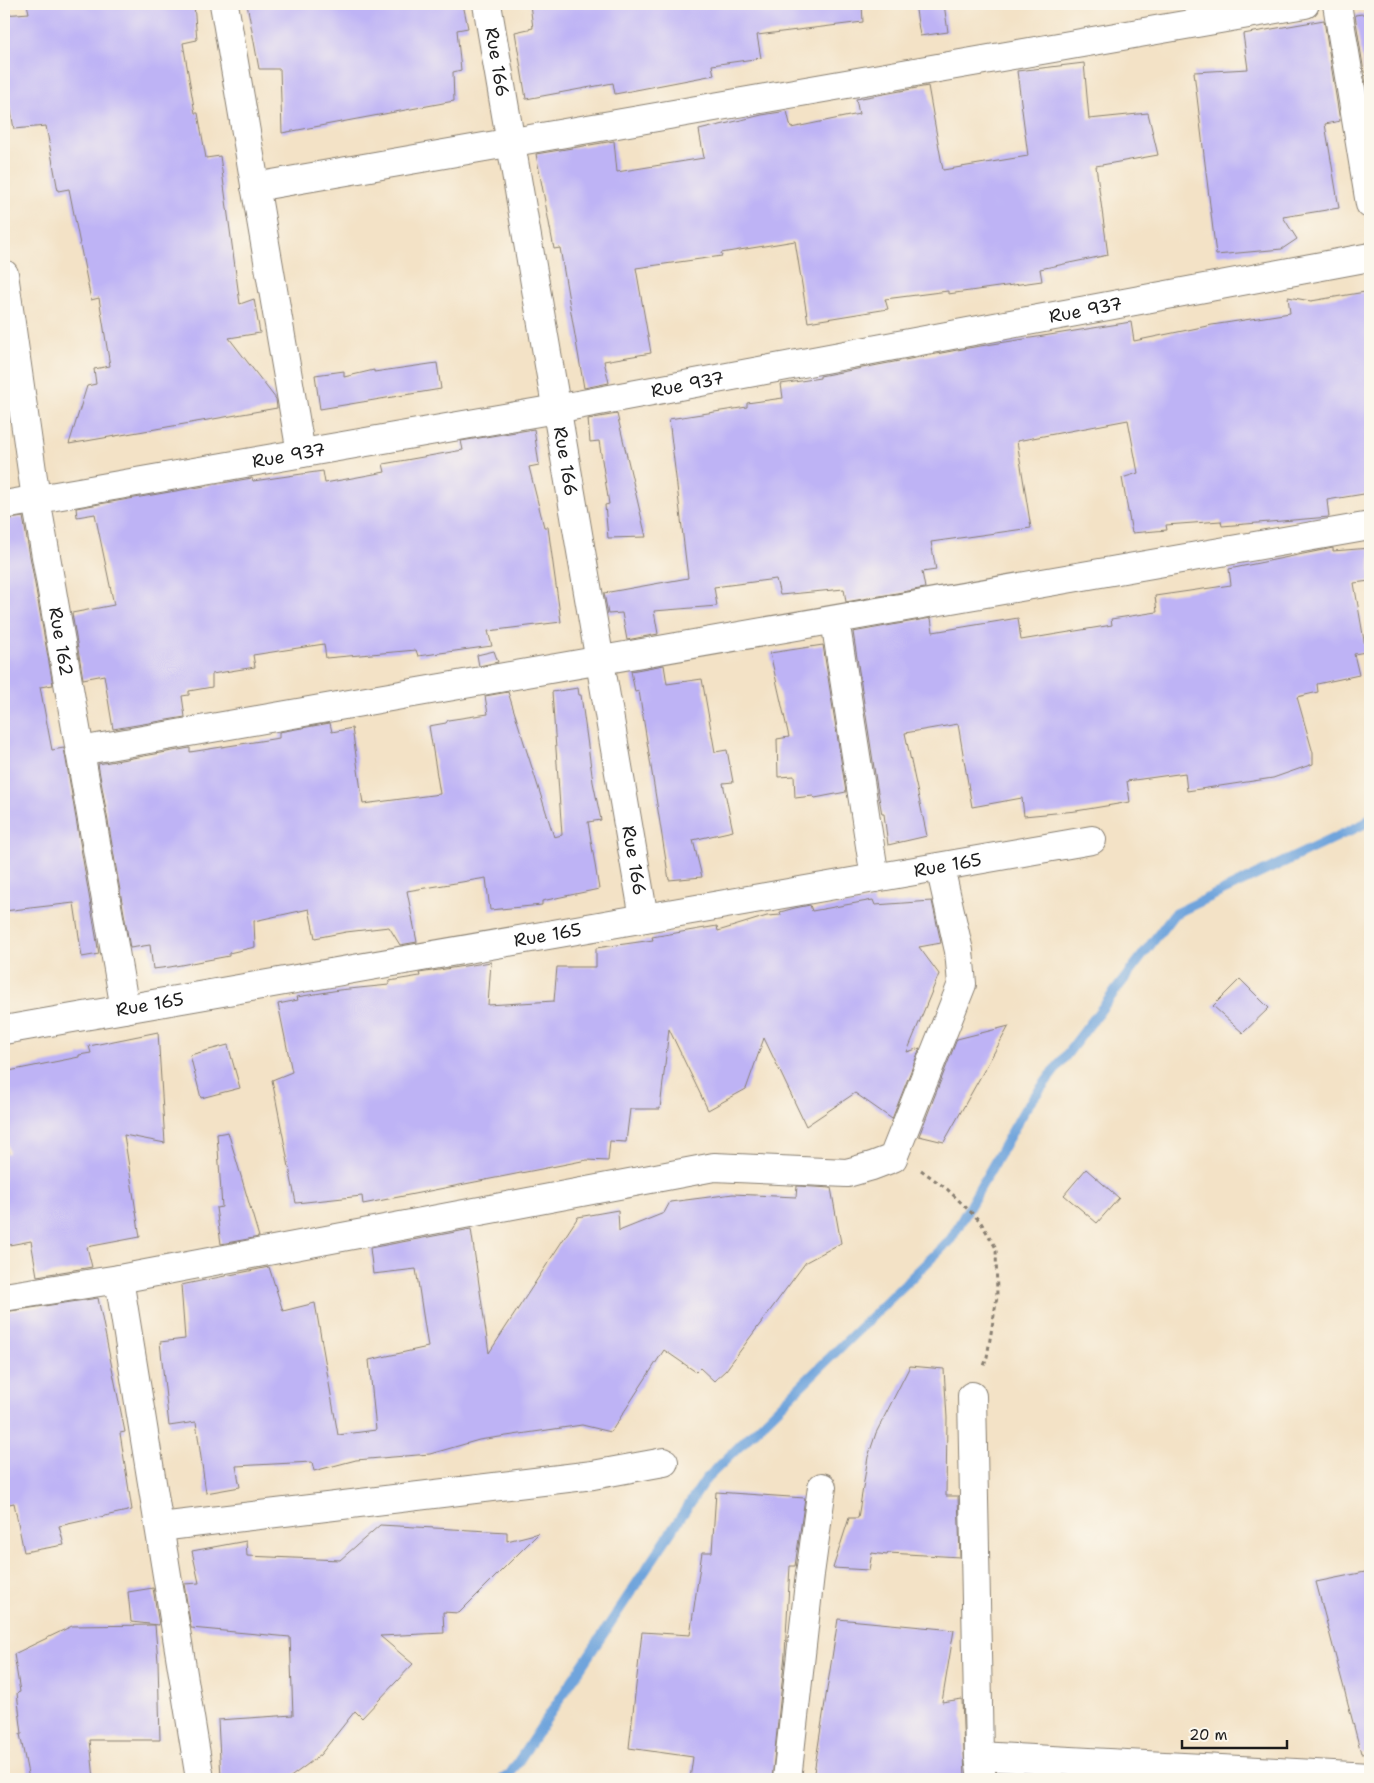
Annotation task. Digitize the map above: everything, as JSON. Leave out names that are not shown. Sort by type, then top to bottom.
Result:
[{"type":"street","points":[[224,4],[301,453]]},
{"type":"street","name":"Rue 166","points":[[486,4],[644,918]]},
{"type":"street","points":[[255,187],[1305,4]]},
{"type":"street","points":[[1337,4],[1370,204]]},
{"type":"street","name":"Rue 937","points":[[4,505],[556,409],[1370,257]]},
{"type":"street","name":"Rue 162","points":[[4,274],[36,499],[125,1009]]},
{"type":"street","points":[[80,752],[1370,526]]},
{"type":"street","points":[[835,620],[875,878]]},
{"type":"street","name":"Rue 165","points":[[4,1030],[1092,840]]},
{"type":"street","points":[[4,1297],[119,1279],[714,1166],[847,1173],[893,1158],[962,984],[959,951],[940,867]]},
{"type":"street","points":[[119,1279],[200,1779]]},
{"type":"street","points":[[972,1396],[981,1767],[1370,1777]]},
{"type":"street","points":[[160,1527],[593,1475],[664,1462]]},
{"type":"street","points":[[786,1779],[822,1486]]},
{"type":"path","points":[[947,1189],[980,1221],[996,1248],[997,1297],[987,1357],[972,1396]]},
{"type":"building","points":[[27,4],[194,4],[197,40],[183,43],[195,113],[198,113],[206,158],[220,156],[240,304],[254,299],[260,333],[229,338],[276,399],[277,408],[69,444],[87,386],[96,384],[94,369],[110,366],[99,298],[91,300],[69,189],[58,191],[46,126],[14,129],[4,72],[4,15],[29,13]]},
{"type":"building","points":[[247,4],[463,4],[468,28],[457,30],[461,70],[453,72],[454,101],[282,133],[280,69],[259,69]]},
{"type":"building","points":[[530,4],[862,4],[863,22],[757,35],[761,58],[712,65],[714,75],[615,94],[613,83],[526,99],[515,32],[533,28]]},
{"type":"building","points":[[915,4],[944,4],[948,32],[920,36]]},
{"type":"building","points":[[1370,13],[1370,110],[1355,15]]},
{"type":"building","points":[[1324,20],[1340,121],[1325,124],[1339,208],[1283,217],[1297,239],[1282,249],[1216,255],[1194,72],[1248,69],[1243,34]]},
{"type":"building","points":[[1084,63],[1089,119],[1148,113],[1158,155],[1096,166],[1108,255],[1040,269],[1042,281],[948,294],[948,291],[885,299],[888,309],[808,322],[795,241],[721,253],[722,256],[636,268],[651,353],[604,361],[609,383],[584,388],[560,248],[554,249],[536,154],[614,141],[617,172],[704,158],[699,130],[787,111],[791,128],[859,114],[856,99],[928,86],[943,170],[1028,156],[1017,71]]},
{"type":"building","points":[[1365,292],[1370,327],[1370,493],[1327,500],[1329,517],[1222,526],[1221,521],[1166,525],[1167,530],[1132,533],[1122,478],[1138,473],[1128,420],[1017,441],[1031,528],[931,542],[936,570],[922,572],[925,588],[846,602],[844,589],[780,595],[776,579],[714,587],[717,606],[654,611],[658,634],[627,640],[622,613],[608,614],[604,593],[688,578],[669,419],[747,407],[747,403],[783,398],[781,384],[968,348],[1131,322],[1134,341],[1212,325],[1290,313],[1288,297],[1311,301]]},
{"type":"building","points":[[437,363],[441,389],[320,409],[315,375],[344,371],[344,377],[374,370],[374,372]]},
{"type":"building","points":[[617,414],[646,537],[608,538],[605,505],[609,504],[599,441],[590,442],[588,419]]},
{"type":"building","points":[[534,429],[539,465],[529,467],[544,527],[548,527],[561,622],[488,631],[492,646],[418,656],[416,650],[326,658],[324,644],[253,655],[255,667],[212,674],[212,687],[189,691],[189,695],[182,696],[185,717],[113,729],[104,675],[83,679],[72,613],[114,605],[95,514],[77,517],[76,508],[252,478],[253,481],[323,471],[325,483],[385,472],[383,464],[463,450],[461,441]]},
{"type":"building","points":[[23,517],[53,685],[40,687],[52,750],[64,748],[99,954],[82,957],[74,903],[4,911],[4,520]]},
{"type":"building","points":[[1333,548],[1333,551],[1370,548],[1370,581],[1354,583],[1366,652],[1354,654],[1359,675],[1317,684],[1318,692],[1297,697],[1313,753],[1313,764],[1273,778],[1187,791],[1185,773],[1127,781],[1130,802],[1076,811],[1024,816],[1022,798],[972,807],[958,724],[905,733],[927,836],[888,845],[853,632],[931,618],[933,632],[1018,618],[1021,640],[1112,625],[1111,619],[1157,612],[1155,596],[1231,585],[1229,569]]},
{"type":"building","points":[[823,645],[846,792],[815,798],[813,796],[795,798],[794,776],[778,777],[777,739],[789,737],[770,653]]},
{"type":"building","points":[[494,651],[498,662],[479,666],[477,655]]},
{"type":"building","points":[[664,665],[667,684],[702,679],[715,752],[727,750],[733,782],[723,783],[733,831],[693,840],[702,877],[669,880],[639,691],[635,692],[631,671]]},
{"type":"building","points":[[578,688],[579,695],[581,695],[593,782],[601,820],[588,822],[599,889],[542,901],[542,905],[490,910],[486,878],[407,891],[417,942],[400,945],[389,927],[315,938],[309,909],[254,921],[255,947],[229,953],[229,956],[153,969],[150,945],[130,948],[98,764],[190,748],[190,752],[279,738],[279,732],[330,723],[332,732],[352,728],[363,804],[440,794],[429,726],[446,723],[448,720],[488,714],[485,696],[508,692],[554,837],[562,835],[552,692]]},
{"type":"building","points":[[873,900],[875,905],[932,901],[941,943],[919,947],[939,974],[907,1052],[920,1048],[892,1119],[855,1093],[806,1126],[764,1038],[746,1089],[708,1110],[669,1029],[660,1109],[630,1109],[626,1142],[610,1141],[608,1161],[587,1160],[363,1204],[362,1196],[296,1203],[272,1080],[292,1072],[278,1004],[298,1000],[297,997],[339,990],[389,985],[389,981],[420,976],[419,973],[491,962],[488,1005],[554,1001],[557,967],[596,967],[596,948],[653,940],[652,937],[717,926],[718,931],[767,916],[781,915],[780,912],[810,905],[812,911]]},
{"type":"building","points":[[1240,979],[1269,1008],[1243,1033],[1213,1006]]},
{"type":"building","points":[[1009,1026],[944,1142],[919,1136],[957,1039]]},
{"type":"building","points":[[158,1032],[165,1143],[124,1135],[140,1237],[87,1247],[92,1267],[37,1276],[31,1241],[4,1246],[4,1154],[9,1153],[4,1125],[4,1072],[79,1057],[79,1055],[91,1053],[89,1046]]},
{"type":"building","points":[[228,1045],[240,1088],[201,1098],[190,1055]]},
{"type":"building","points":[[228,1132],[259,1237],[221,1244],[216,1208],[222,1207],[217,1134]]},
{"type":"building","points":[[1086,1169],[1119,1198],[1097,1223],[1064,1195]]},
{"type":"building","points":[[797,1186],[831,1188],[841,1243],[806,1262],[726,1370],[714,1381],[700,1368],[696,1372],[664,1350],[611,1432],[582,1425],[479,1440],[430,1454],[356,1460],[314,1471],[312,1462],[236,1466],[240,1487],[206,1493],[196,1422],[169,1426],[160,1342],[185,1339],[181,1285],[269,1267],[283,1311],[315,1303],[338,1435],[376,1430],[369,1360],[428,1347],[416,1269],[373,1274],[370,1248],[471,1229],[489,1353],[578,1217],[618,1210],[619,1231],[664,1213],[670,1202],[733,1194],[796,1197]]},
{"type":"building","points":[[98,1298],[125,1432],[120,1433],[132,1510],[59,1526],[64,1545],[24,1552],[14,1503],[4,1505],[4,1312]]},
{"type":"building","points":[[910,1366],[944,1369],[947,1418],[946,1496],[958,1496],[960,1557],[872,1553],[869,1570],[833,1568],[849,1518],[858,1518],[868,1457],[876,1433]]},
{"type":"building","points":[[716,1492],[805,1498],[795,1566],[790,1566],[785,1654],[772,1779],[690,1779],[693,1757],[629,1748],[642,1632],[690,1635],[702,1552],[712,1552]]},
{"type":"building","points":[[380,1525],[507,1532],[507,1541],[539,1533],[459,1613],[443,1612],[444,1633],[380,1636],[413,1664],[362,1718],[355,1711],[320,1755],[288,1779],[221,1779],[218,1720],[293,1715],[290,1637],[191,1628],[184,1584],[199,1583],[192,1551],[246,1541],[247,1556],[340,1560]]},
{"type":"building","points":[[1370,1571],[1370,1752],[1361,1753],[1316,1582]]},
{"type":"building","points":[[153,1588],[159,1625],[131,1622],[128,1592]]},
{"type":"building","points":[[838,1619],[954,1630],[942,1702],[962,1699],[965,1779],[813,1779]]},
{"type":"building","points":[[155,1625],[160,1740],[90,1740],[94,1779],[29,1779],[20,1734],[22,1734],[17,1693],[20,1692],[14,1654],[72,1626]]},
{"type":"waterway","points":[[503,1779],[510,1774],[706,1479],[951,1239],[1025,1109],[1174,914],[1366,823],[1370,818]]}]
